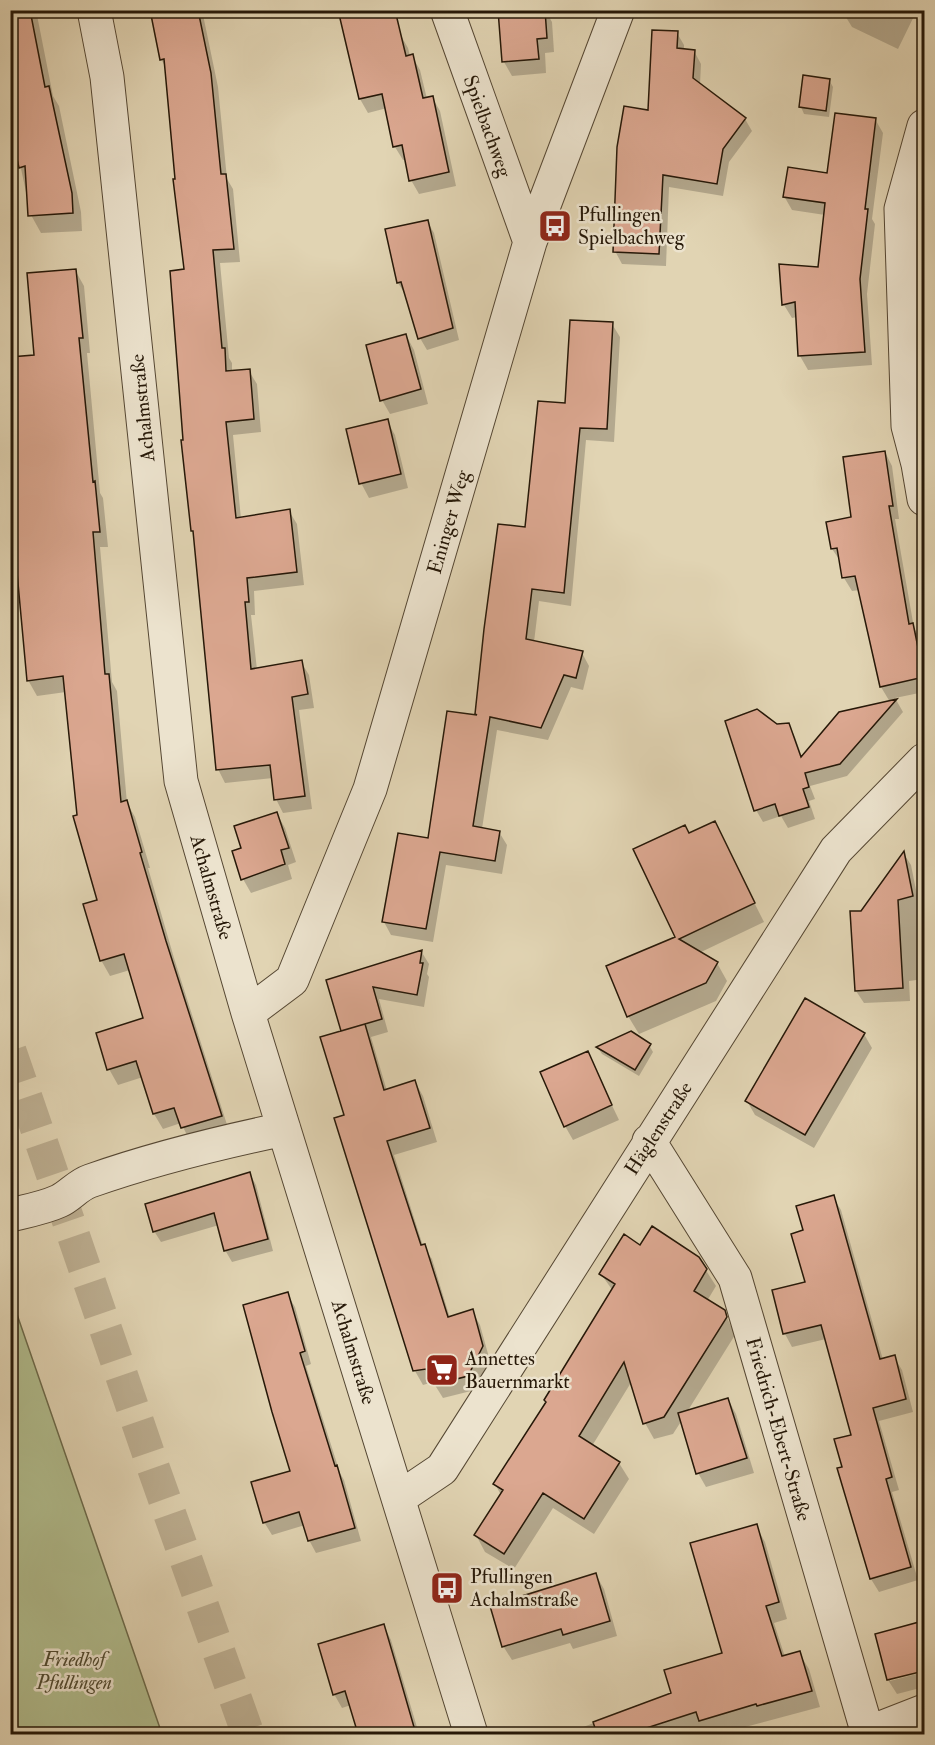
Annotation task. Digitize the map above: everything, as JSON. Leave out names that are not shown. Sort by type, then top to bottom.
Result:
[{"type":"street","name":"Achalmstraße","points":[[94,10],[107,77],[181,781],[248,1013],[471,1734]]},
{"type":"street","name":"Spielbachweg","points":[[447,10],[530,242]]},
{"type":"street","name":"Eninger Weg","points":[[248,1013],[292,980],[370,789],[530,242],[618,10]]},
{"type":"street","points":[[924,126],[901,209],[908,426],[921,461],[924,499]]},
{"type":"street","name":"Häglenstraße","points":[[399,1498],[442,1469],[836,850],[924,760]]},
{"type":"street","points":[[10,1215],[60,1201],[86,1183],[131,1167],[197,1147],[284,1129]]},
{"type":"street","name":"Friedrich-Ebert-Straße","points":[[649,1142],[735,1278],[867,1734]]},
{"type":"street","points":[[867,1734],[924,1712]]},
{"type":"green space","name":"Friedhof Pfullingen","points":[[11,1297],[162,1734],[11,1734]]},
{"type":"building","points":[[10,10],[30,10],[45,87],[49,86],[72,193],[73,213],[28,216],[25,166],[19,168],[10,126]]},
{"type":"building","points":[[150,10],[198,10],[211,73],[221,174],[226,174],[234,249],[213,250],[222,348],[225,348],[226,371],[250,369],[254,419],[226,422],[236,518],[290,509],[297,572],[247,578],[249,602],[245,602],[251,669],[302,660],[308,694],[292,697],[305,796],[274,800],[270,765],[216,770],[193,531],[191,531],[181,440],[183,440],[170,271],[184,269],[173,179],[175,179],[164,59],[160,60]]},
{"type":"building","points":[[338,10],[395,10],[406,56],[413,54],[423,98],[433,96],[449,172],[409,181],[402,145],[393,147],[382,94],[359,99]]},
{"type":"building","points":[[498,10],[545,10],[547,38],[537,39],[539,59],[502,62]]},
{"type":"building","points":[[652,30],[678,31],[677,48],[695,50],[693,78],[746,118],[723,149],[717,184],[663,175],[659,254],[613,252],[617,147],[624,106],[648,110]]},
{"type":"building","points":[[803,75],[830,79],[826,111],[799,107]]},
{"type":"building","points":[[835,113],[876,118],[865,209],[868,209],[860,279],[865,352],[798,356],[795,302],[782,305],[779,264],[818,267],[825,203],[783,197],[788,167],[827,173]]},
{"type":"building","points":[[428,220],[453,328],[418,339],[401,282],[397,283],[385,229]]},
{"type":"building","points":[[76,269],[83,338],[79,338],[100,532],[93,532],[105,674],[109,674],[121,802],[127,800],[166,941],[222,1116],[181,1128],[174,1108],[153,1114],[136,1061],[107,1070],[96,1033],[143,1018],[124,954],[100,961],[83,904],[97,900],[73,816],[77,815],[63,676],[27,681],[12,518],[10,519],[10,357],[34,355],[27,273]]},
{"type":"building","points":[[570,320],[613,322],[607,429],[580,428],[564,593],[532,589],[526,639],[583,651],[576,678],[564,675],[541,728],[490,717],[473,826],[500,831],[495,861],[440,852],[426,929],[382,922],[398,833],[428,838],[447,711],[477,715],[475,714],[484,629],[498,524],[525,527],[538,401],[565,403]]},
{"type":"building","points":[[406,334],[421,389],[380,401],[366,345]]},
{"type":"building","points":[[388,419],[401,474],[359,484],[346,429]]},
{"type":"building","points":[[885,451],[893,506],[889,506],[909,624],[913,623],[924,677],[880,687],[855,576],[842,578],[837,548],[831,549],[826,522],[851,517],[843,457]]},
{"type":"building","points":[[897,699],[840,764],[805,773],[809,787],[803,789],[809,807],[779,816],[775,804],[754,811],[725,721],[757,709],[777,724],[789,723],[801,757],[839,712]]},
{"type":"building","points":[[277,812],[289,848],[281,850],[285,864],[241,880],[232,851],[241,848],[234,826]]},
{"type":"building","points":[[715,821],[755,903],[679,939],[718,962],[706,983],[627,1017],[606,966],[675,937],[633,849],[685,825],[689,833]]},
{"type":"building","points":[[904,851],[913,896],[898,900],[903,988],[855,991],[850,911],[861,911]]},
{"type":"building","points":[[422,950],[420,963],[423,963],[417,995],[373,987],[382,1019],[341,1031],[326,980]]},
{"type":"building","points":[[805,998],[865,1033],[805,1135],[745,1101]]},
{"type":"building","points":[[365,1024],[384,1090],[415,1080],[430,1128],[387,1141],[421,1245],[425,1244],[448,1317],[473,1309],[483,1346],[468,1376],[433,1385],[426,1369],[413,1371],[334,1118],[344,1115],[320,1037]]},
{"type":"building","points":[[631,1031],[651,1044],[635,1070],[596,1047]]},
{"type":"building","points":[[588,1051],[612,1105],[564,1127],[540,1072]]},
{"type":"building","points":[[250,1172],[268,1239],[224,1251],[214,1213],[153,1232],[145,1204]]},
{"type":"building","points":[[834,1195],[880,1359],[895,1355],[906,1399],[873,1408],[892,1477],[886,1479],[911,1567],[870,1579],[837,1468],[842,1467],[834,1439],[851,1435],[821,1325],[783,1334],[772,1290],[805,1282],[791,1234],[803,1230],[796,1206]]},
{"type":"building","points":[[652,1226],[699,1257],[707,1269],[694,1291],[725,1310],[727,1317],[664,1417],[643,1424],[624,1362],[579,1436],[620,1462],[584,1519],[543,1493],[504,1554],[474,1535],[503,1490],[493,1484],[546,1402],[544,1400],[615,1284],[599,1274],[624,1234],[640,1245]]},
{"type":"building","points":[[288,1292],[305,1351],[300,1353],[355,1528],[308,1541],[299,1512],[263,1523],[251,1482],[290,1471],[243,1305]]},
{"type":"building","points":[[728,1398],[747,1458],[696,1474],[678,1413]]},
{"type":"building","points":[[757,1524],[779,1602],[766,1606],[782,1656],[800,1651],[812,1691],[757,1706],[756,1704],[699,1721],[696,1712],[628,1734],[597,1734],[593,1722],[671,1693],[664,1670],[722,1653],[690,1543]]},
{"type":"building","points":[[596,1573],[610,1621],[563,1635],[561,1629],[502,1647],[490,1606]]},
{"type":"building","points":[[919,1622],[924,1642],[924,1671],[887,1680],[875,1634]]},
{"type":"building","points":[[384,1624],[416,1734],[358,1734],[345,1691],[333,1695],[318,1644]]},
{"type":"tunnel","points":[[10,1051],[152,1464],[248,1734]]},
{"type":"place","name":"Pfullingen Spielbachweg","points":[[555,226]]},
{"type":"place","name":"Annettes Bauernmarkt","points":[[442,1370]]},
{"type":"place","name":"Pfullingen Achalmstraße","points":[[447,1588]]}]
